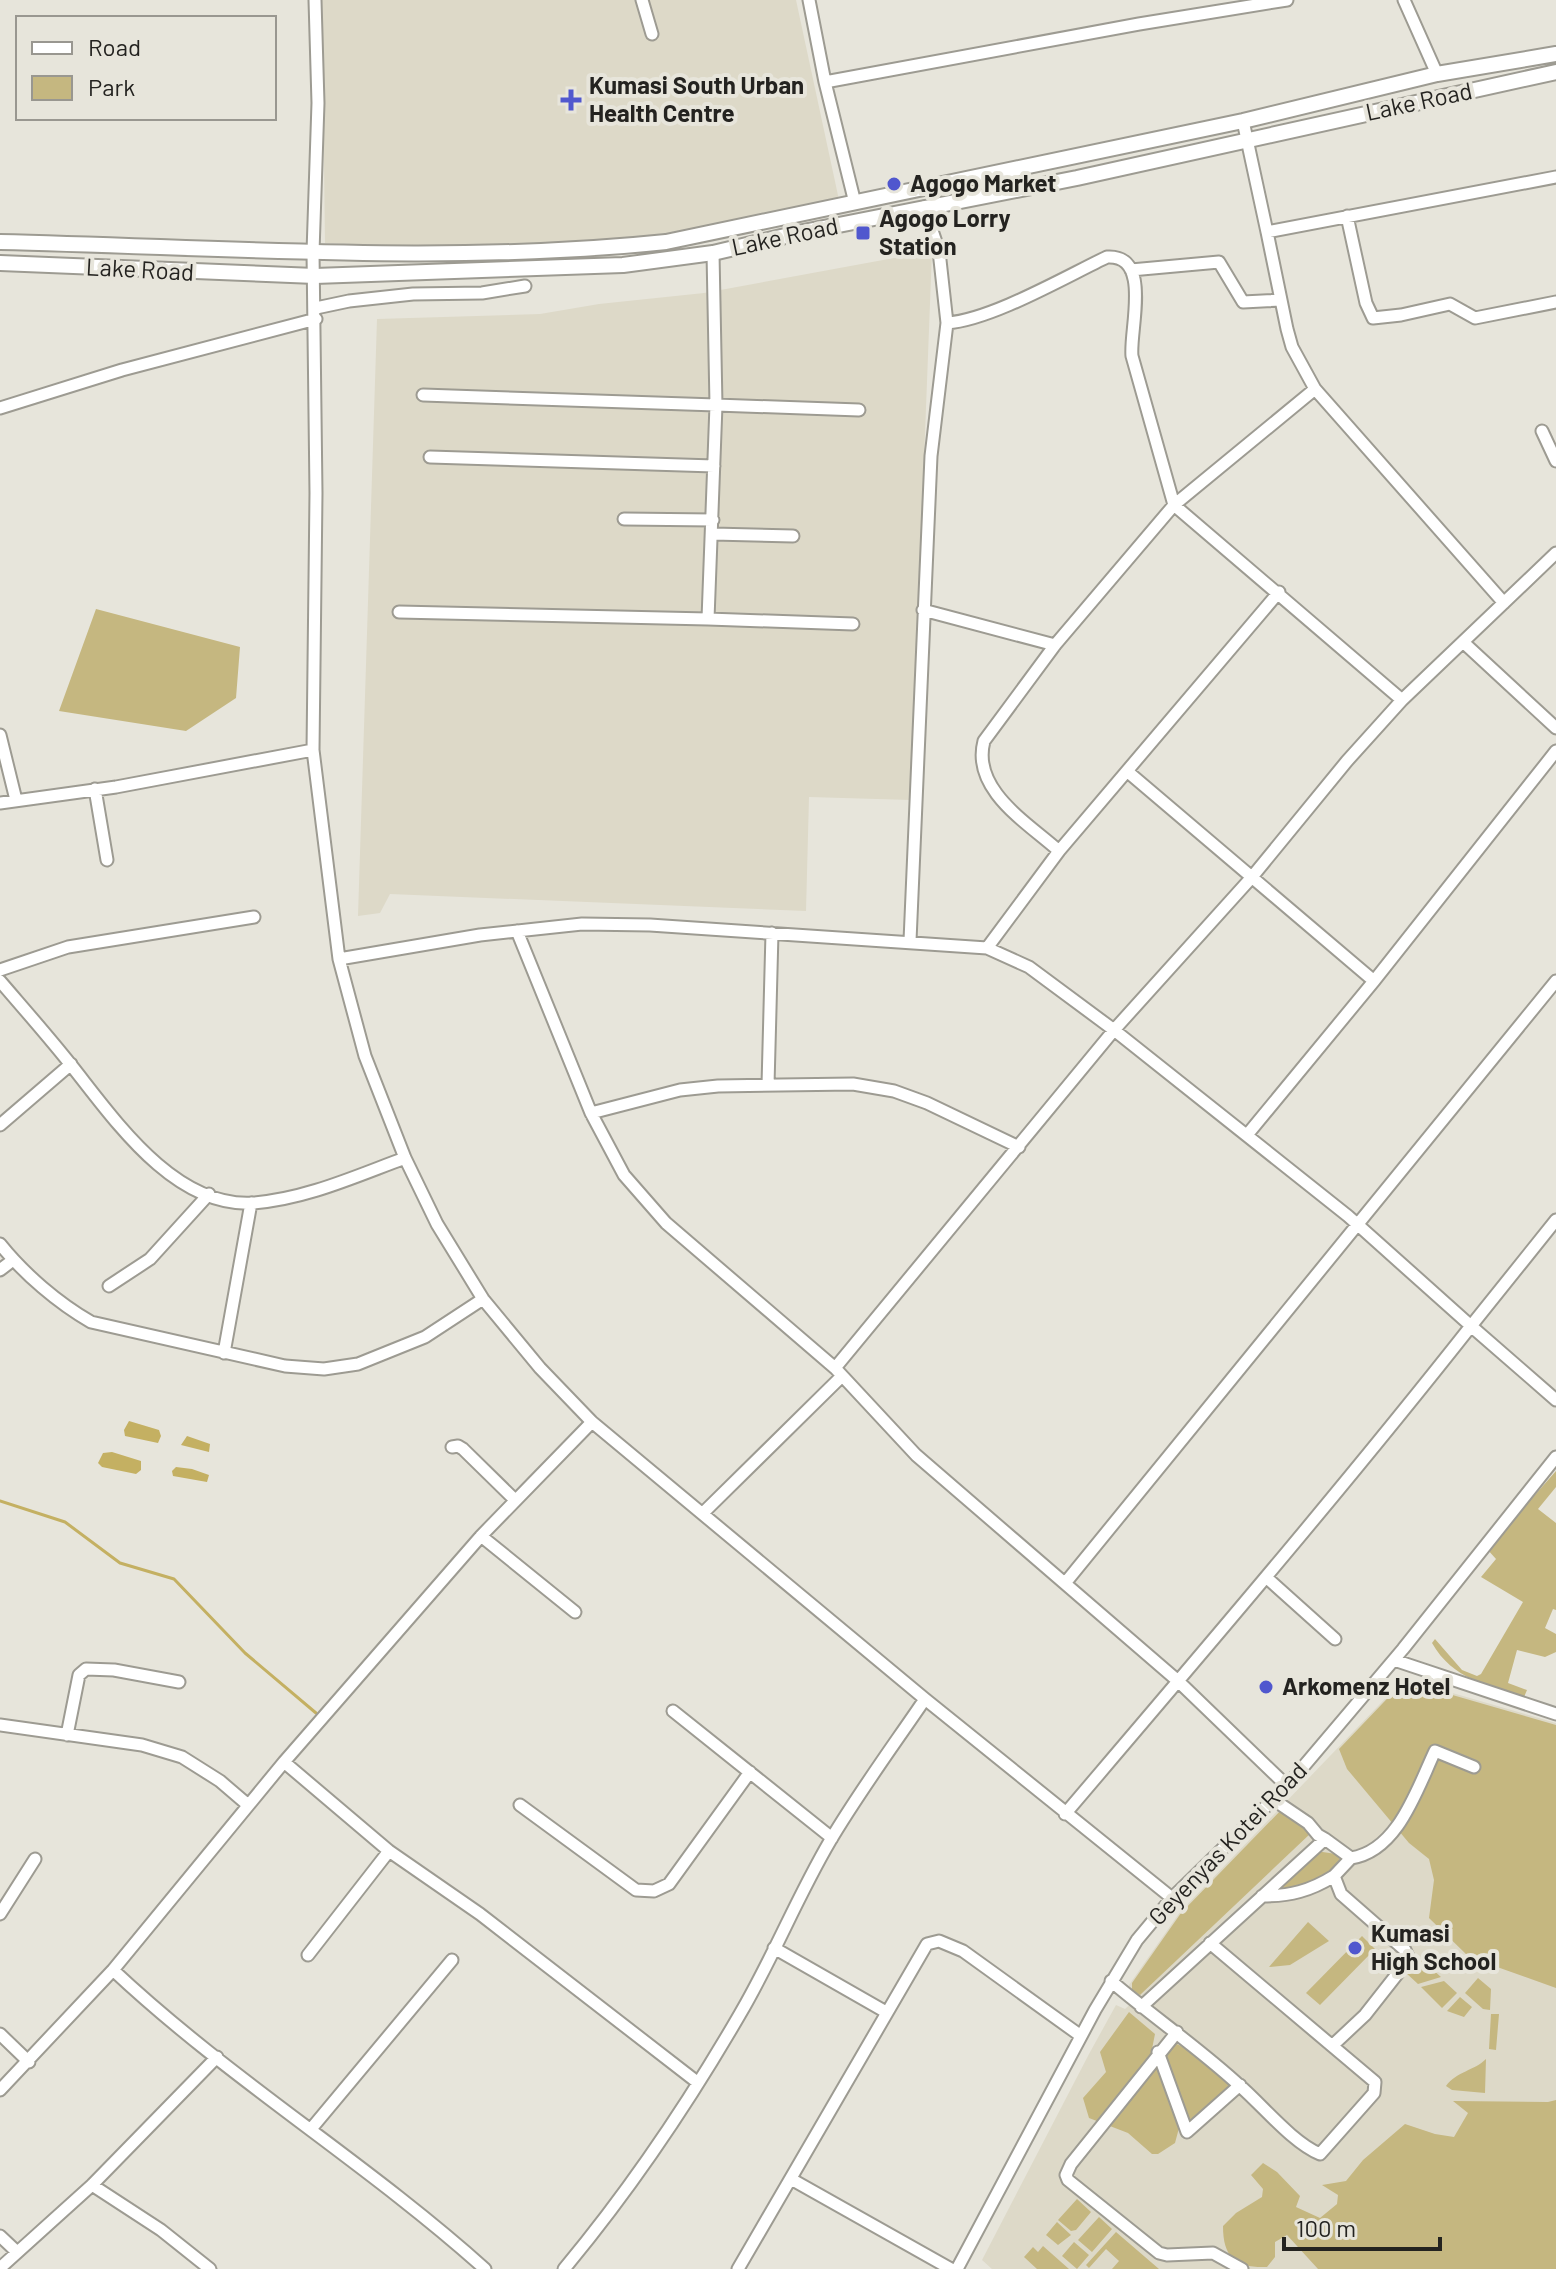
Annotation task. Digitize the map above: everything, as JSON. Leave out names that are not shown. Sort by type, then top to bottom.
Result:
[{"type":"main road","name":"Lake Road","points":[[0,242],[313,252],[484,253],[666,242],[1243,121],[1437,74],[1556,54]]},
{"type":"main road","name":"Lake Road","points":[[0,263],[315,276],[588,268],[713,253],[924,207],[1077,178],[1556,72]]},
{"type":"street","points":[[315,0],[318,103],[313,252],[316,313],[313,750],[339,959],[365,1056],[405,1158],[437,1224],[483,1299],[540,1368],[592,1422],[1065,1814],[1172,1898]]},
{"type":"street","points":[[642,0],[652,34]]},
{"type":"street","points":[[809,0],[825,82],[855,203]]},
{"type":"street","points":[[825,82],[1287,0]]},
{"type":"street","points":[[1404,0],[1437,74]]},
{"type":"street","points":[[1243,121],[1292,347],[1315,389],[1504,603]]},
{"type":"street","points":[[1267,232],[1556,177]]},
{"type":"street","points":[[910,941],[931,456],[947,323],[939,251],[924,207]]},
{"type":"street","points":[[1347,216],[1366,303],[1373,318],[1450,304],[1475,318],[1556,302]]},
{"type":"street","points":[[708,619],[716,405],[713,253]]},
{"type":"street","points":[[947,323],[985,314],[1107,257],[1121,258],[1131,270],[1137,303],[1131,336],[1132,356],[1174,505],[1402,700]]},
{"type":"street","points":[[1131,270],[1219,262],[1243,302],[1281,300]]},
{"type":"street","points":[[0,408],[349,301],[413,294],[482,293],[525,286]]},
{"type":"street","points":[[1059,851],[1000,798],[984,772],[981,754],[984,741],[1055,645],[1174,505],[1315,389]]},
{"type":"street","points":[[423,395],[859,410]]},
{"type":"street","points":[[1542,431],[1556,461]]},
{"type":"street","points":[[430,457],[714,466]]},
{"type":"street","points":[[624,519],[713,520]]},
{"type":"street","points":[[713,534],[793,536]]},
{"type":"street","points":[[703,1513],[839,1372],[1114,1030],[1252,877],[1338,771],[1402,700],[1556,553]]},
{"type":"street","points":[[987,948],[1059,851],[1279,592]]},
{"type":"street","points":[[923,610],[1055,645]]},
{"type":"street","points":[[399,612],[853,624]]},
{"type":"street","points":[[1463,642],[1556,728]]},
{"type":"street","points":[[0,735],[16,800]]},
{"type":"street","points":[[0,803],[313,750]]},
{"type":"street","points":[[1247,1135],[1556,751]]},
{"type":"street","points":[[1128,772],[1374,981]]},
{"type":"street","points":[[95,789],[107,860]]},
{"type":"street","points":[[0,970],[68,947],[254,917]]},
{"type":"street","points":[[339,959],[582,924],[650,925],[987,948],[1029,967],[1247,1135],[1357,1223],[1556,1400]]},
{"type":"street","points":[[517,931],[591,1113],[624,1175],[647,1204],[839,1372],[916,1455],[1178,1681],[1287,1786]]},
{"type":"street","points":[[768,1085],[772,933]]},
{"type":"street","points":[[0,981],[71,1064],[112,1118],[151,1158],[183,1183],[222,1199],[251,1203],[308,1193],[405,1158]]},
{"type":"street","points":[[1066,1582],[1556,981]]},
{"type":"street","points":[[0,1125],[71,1064]]},
{"type":"street","points":[[591,1113],[680,1090],[718,1086],[853,1084],[894,1091],[945,1111],[1019,1147]]},
{"type":"street","points":[[109,1286],[150,1259],[209,1194]]},
{"type":"street","points":[[224,1353],[251,1203]]},
{"type":"street","points":[[1065,1814],[1267,1578],[1556,1220]]},
{"type":"street","points":[[0,1244],[13,1260],[91,1322],[285,1366],[324,1369],[358,1364],[425,1337],[483,1299]]},
{"type":"street","points":[[0,1270],[13,1260]]},
{"type":"street","points":[[0,2090],[113,1970],[284,1762],[481,1536],[592,1422]]},
{"type":"street","points":[[452,1447],[463,1449],[515,1500]]},
{"type":"street","name":"Geyenyas Kotei Road","points":[[954,2269],[1111,1981],[1137,1940],[1172,1898],[1287,1786],[1394,1660],[1556,1457]]},
{"type":"street","points":[[481,1536],[575,1612]]},
{"type":"street","points":[[1267,1578],[1335,1639]]},
{"type":"street","points":[[1394,1660],[1556,1714]]},
{"type":"street","points":[[67,1735],[79,1675],[86,1669],[114,1670],[179,1682]]},
{"type":"street","points":[[564,2269],[601,2225],[697,2082],[741,2012],[832,1838],[925,1699]]},
{"type":"street","points":[[673,1711],[832,1838]]},
{"type":"street","points":[[0,1725],[142,1745],[182,1757],[220,1781],[248,1805]]},
{"type":"street","points":[[1262,1896],[1312,1890],[1334,1876],[1351,1858],[1379,1848],[1395,1830],[1435,1751],[1474,1767]]},
{"type":"street","points":[[284,1762],[389,1851],[480,1914],[697,2082]]},
{"type":"street","points":[[520,1805],[636,1890],[654,1891],[669,1884],[750,1772]]},
{"type":"street","points":[[1274,1800],[1351,1858]]},
{"type":"street","points":[[1141,2007],[1325,1839]]},
{"type":"street","points":[[308,1955],[389,1851]]},
{"type":"street","points":[[0,1914],[35,1859]]},
{"type":"street","points":[[1333,2045],[1365,2015],[1409,1959],[1405,1950],[1341,1894],[1334,1876]]},
{"type":"street","points":[[738,2269],[927,1944],[939,1941],[963,1951],[1081,2036]]},
{"type":"street","points":[[1111,1981],[1177,2032],[1290,2132],[1320,2154],[1377,2087],[1369,2075],[1210,1943]]},
{"type":"street","points":[[774,1948],[886,2012]]},
{"type":"street","points":[[311,2129],[452,1960]]},
{"type":"street","points":[[113,1970],[169,2021],[436,2225],[485,2269]]},
{"type":"street","points":[[1177,2032],[1158,2052],[1066,2175],[1068,2180],[1159,2253],[1213,2253],[1242,2269]]},
{"type":"street","points":[[0,2034],[29,2062]]},
{"type":"street","points":[[1158,2052],[1187,2132],[1240,2085]]},
{"type":"street","points":[[0,2268],[92,2185],[217,2057]]},
{"type":"street","points":[[791,2179],[954,2269]]},
{"type":"street","points":[[92,2185],[161,2230],[210,2269]]},
{"type":"street","points":[[0,2236],[17,2252]]},
{"type":"shaded area","name":"Kumasi South Urban Health Centre","points":[[322,0],[796,0],[839,200],[649,243],[532,251],[325,243]]},
{"type":"shaded area","points":[[932,251],[911,800],[809,797],[806,911],[390,894],[380,913],[358,916],[377,319],[540,314],[599,304],[704,293]]},
{"type":"shaded area","points":[[129,1421],[159,1430],[161,1436],[158,1443],[125,1436],[124,1430]]},
{"type":"shaded area","points":[[187,1436],[210,1444],[209,1452],[181,1445]]},
{"type":"shaded area","points":[[112,1452],[141,1461],[141,1470],[136,1474],[102,1467],[98,1463],[103,1453]]},
{"type":"shaded area","points":[[176,1467],[209,1475],[207,1482],[173,1476],[172,1471]]},
{"type":"shaded area","name":"Kumasi High School","points":[[1404,1679],[1556,1723],[1556,2269],[992,2269],[982,2260],[1089,2054],[1116,2005],[1125,2009],[1138,1997],[1129,1985],[1180,1912]]},
{"type":"green space","points":[[96,609],[240,647],[236,698],[186,731],[59,711]]},
{"type":"green space","points":[[1556,1471],[1556,1487],[1538,1509],[1556,1523],[1556,1610],[1553,1609],[1545,1628],[1556,1634],[1556,1652],[1545,1657],[1517,1650],[1508,1683],[1527,1690],[1524,1697],[1461,1673],[1440,1655],[1432,1643],[1435,1639],[1462,1670],[1477,1676],[1481,1674],[1523,1602],[1481,1577],[1496,1559],[1487,1549]]},
{"type":"green space","points":[[1404,1681],[1556,1725],[1556,1988],[1469,1957],[1429,1918],[1434,1880],[1429,1859],[1409,1843],[1347,1769],[1339,1749]]},
{"type":"green space","points":[[1283,1808],[1311,1833],[1140,1995],[1132,1990],[1132,1983],[1181,1913]]},
{"type":"green space","points":[[1316,1851],[1336,1854],[1340,1859],[1320,1883],[1273,1894]]},
{"type":"green space","points":[[1308,1922],[1329,1941],[1290,1965],[1269,1967]]},
{"type":"green space","points":[[1362,1936],[1375,1949],[1320,2005],[1306,1993]]},
{"type":"green space","points":[[1420,1958],[1441,1977],[1418,1984],[1405,1972]]},
{"type":"green space","points":[[1478,1978],[1491,1989],[1490,2010],[1483,2009],[1465,1993]]},
{"type":"green space","points":[[1444,1981],[1457,1993],[1442,2008],[1421,1987]]},
{"type":"green space","points":[[1460,1997],[1472,2007],[1464,2017],[1447,2011]]},
{"type":"green space","points":[[1129,2012],[1155,2034],[1152,2049],[1179,2128],[1175,2143],[1158,2154],[1152,2154],[1128,2133],[1089,2118],[1083,2098],[1106,2072],[1100,2052]]},
{"type":"green space","points":[[1491,2014],[1499,2014],[1496,2050],[1489,2049]]},
{"type":"green space","points":[[1175,2043],[1206,2059],[1230,2086],[1193,2120],[1187,2120],[1164,2052]]},
{"type":"green space","points":[[1486,2059],[1485,2093],[1452,2090],[1446,2086],[1455,2077]]},
{"type":"green space","points":[[1556,2100],[1556,2269],[1318,2269],[1287,2235],[1275,2242],[1275,2257],[1267,2267],[1247,2266],[1233,2259],[1229,2253],[1223,2226],[1236,2213],[1262,2197],[1263,2189],[1251,2175],[1263,2163],[1277,2172],[1300,2196],[1296,2207],[1320,2218],[1337,2204],[1338,2195],[1322,2185],[1346,2181],[1363,2160],[1405,2124],[1454,2137],[1468,2113],[1453,2101]]},
{"type":"green space","points":[[1077,2199],[1091,2212],[1076,2230],[1071,2231],[1058,2220]]},
{"type":"green space","points":[[1099,2217],[1112,2229],[1092,2252],[1078,2240]]},
{"type":"green space","points":[[1057,2222],[1071,2235],[1058,2245],[1046,2235]]},
{"type":"green space","points":[[1116,2232],[1159,2269],[1112,2269],[1119,2261],[1106,2249],[1089,2268],[1086,2265]]},
{"type":"green space","points":[[1074,2242],[1089,2255],[1077,2269],[1062,2256]]},
{"type":"green space","points":[[1043,2246],[1069,2269],[1037,2269],[1024,2257],[1033,2247],[1038,2252]]},
{"type":"waterway","points":[[0,1501],[65,1522],[120,1563],[174,1579],[245,1653],[316,1713]]},
{"type":"place","name":"Kumasi South Urban Health Centre","points":[[571,100]]},
{"type":"place","name":"Agogo Market","points":[[894,184]]},
{"type":"place","name":"Agogo Lorry Station","points":[[863,233]]},
{"type":"place","name":"Arkomenz Hotel","points":[[1266,1687]]},
{"type":"place","name":"Kumasi High School","points":[[1355,1948]]}]
